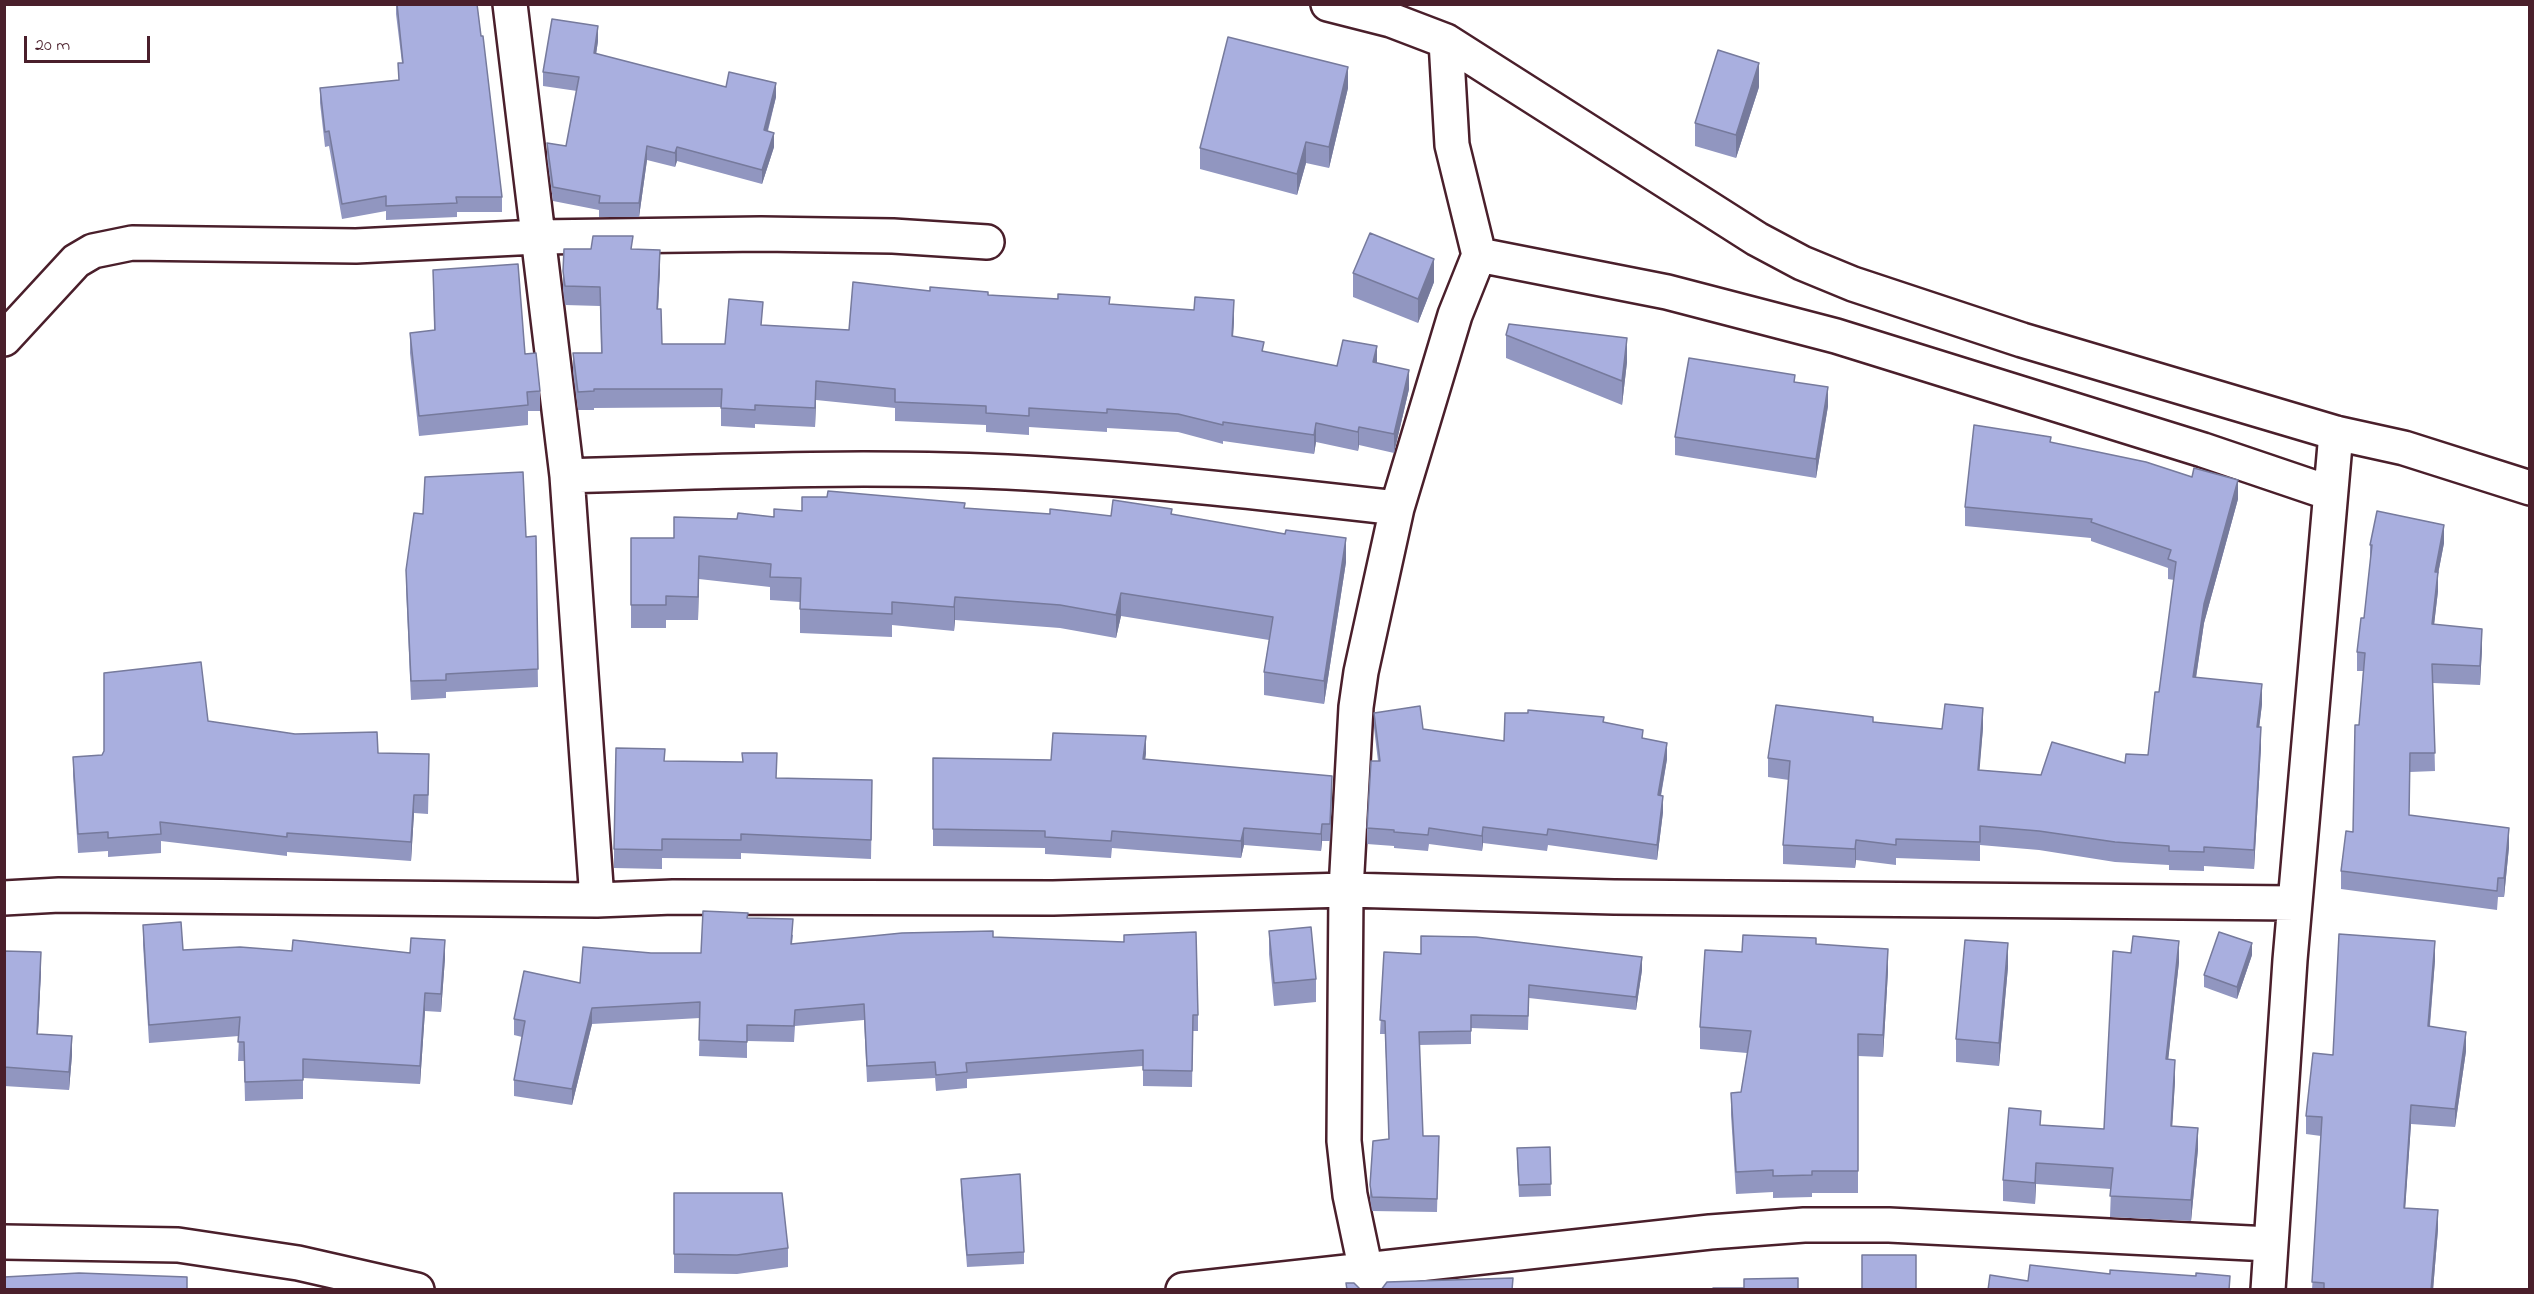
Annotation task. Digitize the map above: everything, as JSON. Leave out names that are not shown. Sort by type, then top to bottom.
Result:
[{"type":"street","points":[[510,4],[567,476],[597,900]]},
{"type":"street","points":[[1328,4],[1391,20],[1446,41],[1757,239],[1802,263],[1853,284],[2022,340],[2336,433],[2404,448],[2529,488]]},
{"type":"street","points":[[1368,1279],[1350,1195],[1344,1141],[1346,890],[1356,707],[1361,672],[1398,508],[1455,315],[1479,255],[1452,145],[1446,41]]},
{"type":"street","points":[[4,339],[76,261],[93,251],[113,245],[132,243],[356,246],[537,237],[824,234],[987,242]]},
{"type":"street","points":[[1479,255],[1667,292],[1836,336],[2203,450],[2330,493]]},
{"type":"street","points":[[2268,1290],[2295,903],[2336,433]]},
{"type":"street","points":[[567,476],[867,469],[1025,473],[1203,487],[1398,508]]},
{"type":"street","points":[[4,898],[59,895],[597,900],[673,897],[1053,898],[1346,890],[1614,897],[2295,903]]},
{"type":"street","points":[[1183,1290],[1368,1279],[1474,1260],[1710,1232],[1804,1225],[1889,1225],[2270,1244]]},
{"type":"street","points":[[4,1242],[178,1245],[298,1263],[417,1290]]},
{"type":"building","points":[[397,4],[477,4],[481,36],[483,36],[502,197],[456,197],[457,203],[386,206],[386,196],[342,204],[329,131],[325,132],[320,88],[399,80],[398,63],[403,63]]},
{"type":"building","points":[[552,19],[598,26],[594,53],[726,87],[729,72],[776,83],[764,130],[774,133],[762,170],[677,147],[675,153],[647,146],[639,203],[599,203],[600,196],[553,187],[547,143],[566,146],[579,77],[543,72]]},
{"type":"building","points":[[1228,37],[1348,67],[1329,147],[1306,142],[1297,174],[1200,148]]},
{"type":"building","points":[[1718,50],[1759,63],[1736,135],[1695,123]]},
{"type":"building","points":[[1370,233],[1434,259],[1418,299],[1353,273]]},
{"type":"building","points":[[593,236],[633,236],[631,249],[660,250],[657,309],[661,309],[662,344],[725,344],[729,299],[763,302],[761,325],[849,330],[853,282],[930,291],[930,287],[988,292],[988,295],[1058,299],[1058,294],[1110,297],[1109,304],[1194,310],[1195,297],[1234,300],[1232,336],[1264,342],[1262,351],[1337,366],[1343,340],[1377,346],[1373,362],[1409,370],[1394,434],[1359,427],[1358,432],[1316,423],[1314,435],[1223,422],[1223,425],[1178,414],[1107,409],[1107,413],[1029,408],[1029,416],[986,413],[986,406],[895,402],[895,389],[816,381],[815,408],[755,405],[755,410],[721,408],[722,389],[594,389],[594,391],[578,392],[573,353],[602,353],[600,287],[565,286],[564,249],[591,249]]},
{"type":"building","points":[[518,264],[525,354],[536,353],[540,391],[527,392],[528,405],[419,416],[410,333],[435,330],[433,270]]},
{"type":"building","points":[[1509,324],[1627,338],[1622,381],[1506,335]]},
{"type":"building","points":[[1689,358],[1795,375],[1794,382],[1828,387],[1816,459],[1675,437]]},
{"type":"building","points":[[1974,425],[2051,437],[2050,442],[2146,462],[2192,477],[2194,468],[2238,480],[2204,604],[2193,677],[2262,684],[2257,727],[2261,727],[2254,850],[2204,847],[2204,852],[2169,851],[2169,846],[1980,826],[1980,842],[1896,839],[1896,845],[1856,840],[1855,849],[1783,845],[1790,761],[1768,758],[1776,705],[1873,717],[1873,722],[1942,729],[1945,704],[1983,708],[1978,770],[2041,775],[2052,742],[2125,763],[2126,754],[2148,755],[2155,692],[2159,692],[2176,562],[2168,559],[2171,550],[2091,522],[2092,519],[1965,507]]},
{"type":"building","points":[[523,472],[526,537],[536,536],[538,669],[446,674],[446,680],[411,681],[406,570],[414,513],[423,514],[425,477]]},
{"type":"building","points":[[828,491],[965,503],[964,508],[1050,514],[1050,509],[1111,516],[1113,500],[1172,509],[1171,514],[1285,534],[1286,530],[1346,538],[1324,681],[1264,672],[1273,617],[1121,593],[1116,615],[1060,605],[955,597],[954,607],[892,602],[892,614],[800,609],[801,578],[770,577],[771,564],[699,556],[698,597],[666,596],[666,605],[631,605],[631,538],[674,538],[674,517],[737,519],[738,513],[774,517],[774,509],[802,511],[802,497],[827,497]]},
{"type":"building","points":[[2377,511],[2444,525],[2435,572],[2438,572],[2432,624],[2482,629],[2480,666],[2432,664],[2435,753],[2410,753],[2409,815],[2509,828],[2504,878],[2498,878],[2497,891],[2341,871],[2346,831],[2353,832],[2355,725],[2359,725],[2365,653],[2357,652],[2361,618],[2364,618],[2372,545],[2370,545]]},
{"type":"building","points":[[201,662],[208,721],[295,734],[377,732],[378,753],[429,754],[428,795],[414,795],[411,842],[287,833],[287,837],[160,822],[161,834],[108,838],[108,832],[78,834],[73,757],[102,755],[104,751],[104,673]]},
{"type":"building","points":[[1420,706],[1423,729],[1504,741],[1505,713],[1528,713],[1528,710],[1604,717],[1603,722],[1643,730],[1642,738],[1667,743],[1658,795],[1663,796],[1657,845],[1548,829],[1547,835],[1483,827],[1482,836],[1429,828],[1428,835],[1367,828],[1371,761],[1380,761],[1374,713]]},
{"type":"building","points":[[1053,733],[1146,736],[1143,759],[1332,776],[1330,824],[1322,824],[1321,834],[1244,828],[1241,841],[1112,831],[1111,841],[1045,837],[1045,831],[933,829],[933,758],[1051,760]]},
{"type":"building","points":[[616,748],[665,749],[664,761],[743,762],[742,753],[777,753],[776,778],[872,780],[871,840],[741,834],[741,840],[662,839],[662,850],[614,849]]},
{"type":"building","points":[[703,911],[748,913],[747,918],[793,919],[791,944],[902,933],[993,931],[993,937],[1124,942],[1124,935],[1196,932],[1198,1015],[1193,1015],[1192,1071],[1143,1070],[1143,1050],[966,1063],[967,1072],[936,1075],[935,1062],[867,1066],[864,1004],[795,1010],[794,1026],[747,1025],[747,1042],[699,1040],[700,1002],[592,1008],[572,1089],[514,1080],[525,1021],[514,1019],[524,971],[580,983],[583,947],[651,953],[701,953]]},
{"type":"building","points":[[181,922],[183,950],[240,947],[292,951],[293,940],[410,953],[411,938],[445,940],[441,994],[425,993],[420,1066],[303,1059],[303,1080],[245,1082],[244,1042],[238,1042],[240,1017],[149,1025],[143,925]]},
{"type":"building","points":[[1311,927],[1316,979],[1274,983],[1269,931]]},
{"type":"building","points":[[2219,932],[2252,943],[2237,987],[2204,975]]},
{"type":"building","points":[[2339,934],[2435,941],[2428,1026],[2466,1032],[2455,1109],[2411,1105],[2404,1208],[2438,1210],[2431,1290],[2324,1290],[2324,1283],[2312,1282],[2322,1117],[2306,1116],[2313,1053],[2333,1055]]},
{"type":"building","points":[[1743,935],[1816,938],[1816,944],[1888,949],[1883,1035],[1858,1034],[1858,1171],[1812,1171],[1812,1175],[1773,1176],[1773,1170],[1736,1172],[1731,1093],[1741,1092],[1751,1031],[1700,1027],[1705,950],[1742,952]]},
{"type":"building","points":[[1421,936],[1476,937],[1642,957],[1636,997],[1529,985],[1528,1016],[1471,1015],[1471,1031],[1419,1032],[1423,1136],[1439,1136],[1437,1199],[1372,1197],[1370,1185],[1373,1141],[1389,1139],[1385,1021],[1380,1020],[1384,952],[1421,954]]},
{"type":"building","points":[[2133,936],[2179,941],[2166,1059],[2175,1060],[2171,1126],[2198,1128],[2191,1200],[2110,1196],[2113,1168],[2036,1163],[2035,1183],[2003,1180],[2009,1108],[2041,1111],[2040,1125],[2104,1129],[2113,951],[2131,953]]},
{"type":"building","points":[[1965,940],[2008,943],[1999,1043],[1956,1039]]},
{"type":"building","points":[[4,951],[41,952],[37,1034],[72,1036],[69,1072],[4,1067]]},
{"type":"building","points":[[1550,1147],[1551,1184],[1519,1185],[1517,1148]]},
{"type":"building","points":[[1020,1174],[1024,1252],[967,1255],[961,1179]]},
{"type":"building","points":[[674,1193],[782,1193],[788,1248],[737,1255],[674,1254]]},
{"type":"building","points":[[1862,1255],[1916,1255],[1916,1290],[1862,1290]]},
{"type":"building","points":[[2030,1265],[2110,1274],[2110,1270],[2230,1276],[2229,1290],[1988,1290],[1990,1275],[2028,1281]]},
{"type":"building","points":[[79,1273],[187,1277],[187,1290],[4,1290],[4,1277]]},
{"type":"building","points":[[1513,1278],[1512,1290],[1381,1290],[1387,1282]]},
{"type":"building","points":[[1798,1278],[1798,1290],[1713,1290],[1713,1288],[1744,1288],[1744,1279]]},
{"type":"building","points":[[1346,1283],[1354,1283],[1361,1290],[1347,1290]]}]
